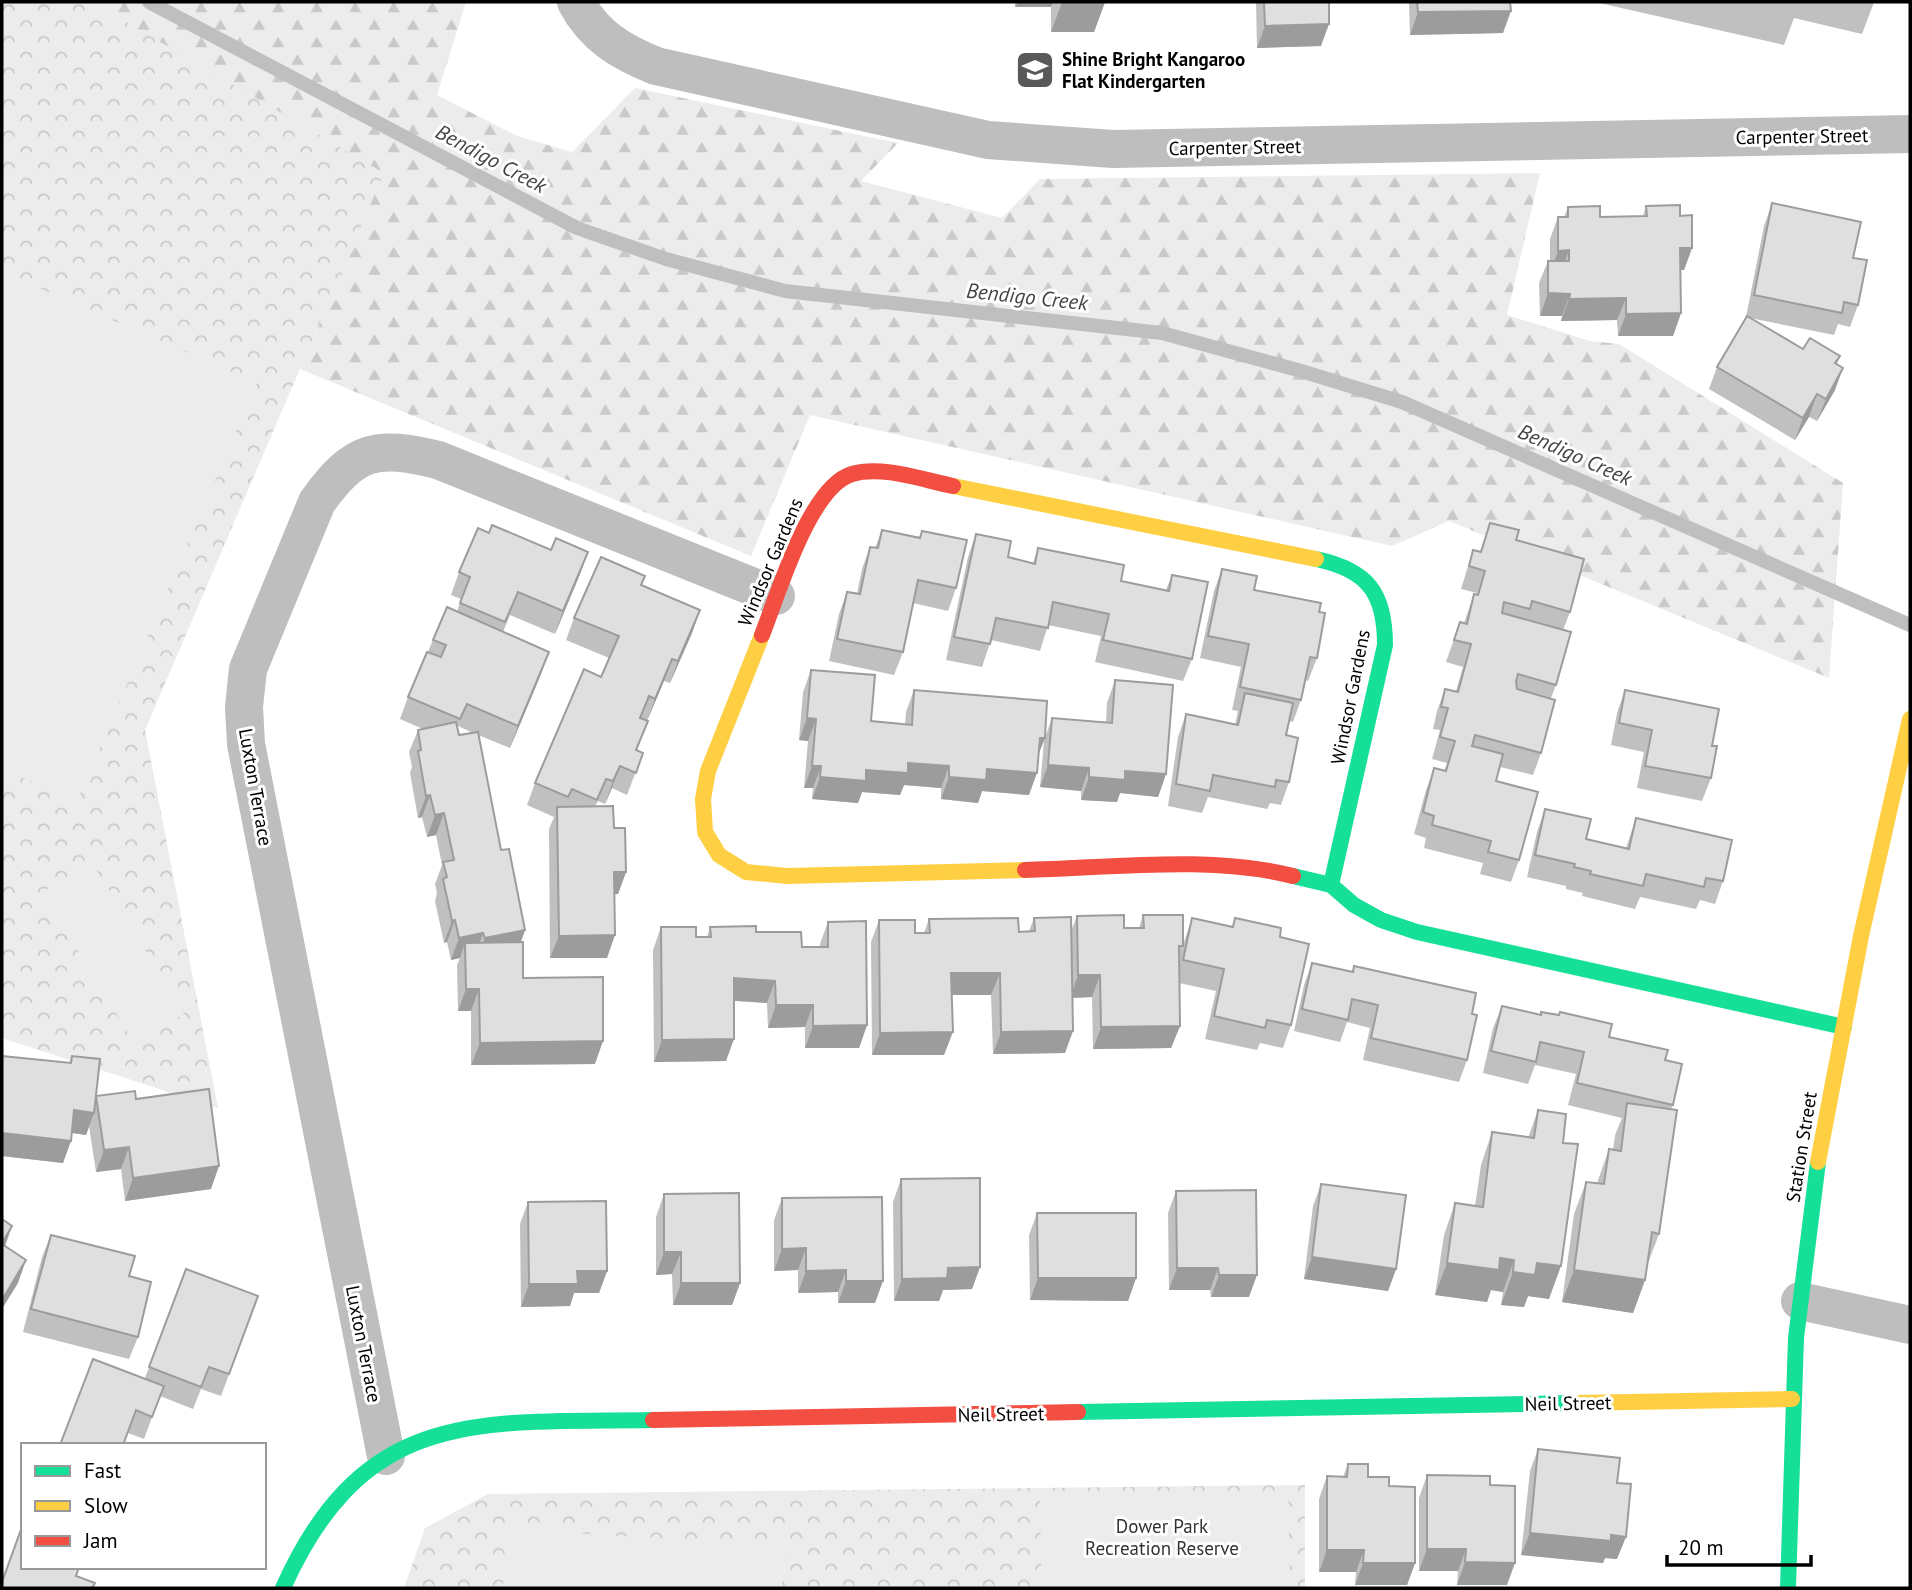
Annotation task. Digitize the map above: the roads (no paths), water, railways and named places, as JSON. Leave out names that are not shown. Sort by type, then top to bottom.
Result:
[{"type":"street","name":"Carpenter Street","points":[[580,10],[616,48],[656,66],[988,141],[1127,149],[1910,134]]},
{"type":"street","name":"Luxton Terrace","points":[[386,1457],[246,744],[244,707],[248,669],[317,502],[334,478],[353,460],[376,453],[406,452],[447,463],[776,596]]},
{"type":"street","name":"Windsor Gardens","points":[[1331,885],[1385,645],[1386,612],[1373,587],[1353,571],[1328,562],[874,471],[847,474],[829,485],[812,511],[776,596],[708,771],[704,799],[705,832],[719,855],[746,872],[787,876],[1235,866],[1294,875],[1331,885],[1354,905],[1381,920],[1417,932],[1844,1027]]},
{"type":"street","name":"Station Street","points":[[1788,1588],[1792,1399],[1800,1301],[1820,1147],[1877,859],[1910,719]]},
{"type":"street","points":[[1800,1301],[1910,1325]]},
{"type":"street","name":"Neil Street","points":[[283,1588],[296,1556],[333,1500],[358,1476],[386,1457],[438,1433],[493,1423],[1792,1399]]},
{"type":"waterway","name":"Bendigo Creek","points":[[149,2],[577,228],[666,259],[785,291],[1162,333],[1298,370],[1402,402],[1910,625]]},
{"type":"place","name":"Shine Bright Kangaroo Flat Kindergarten","points":[[1035,70]]},
{"type":"park label","name":"Dower Park Recreation Reserve","points":[[1162,1537]]}]
